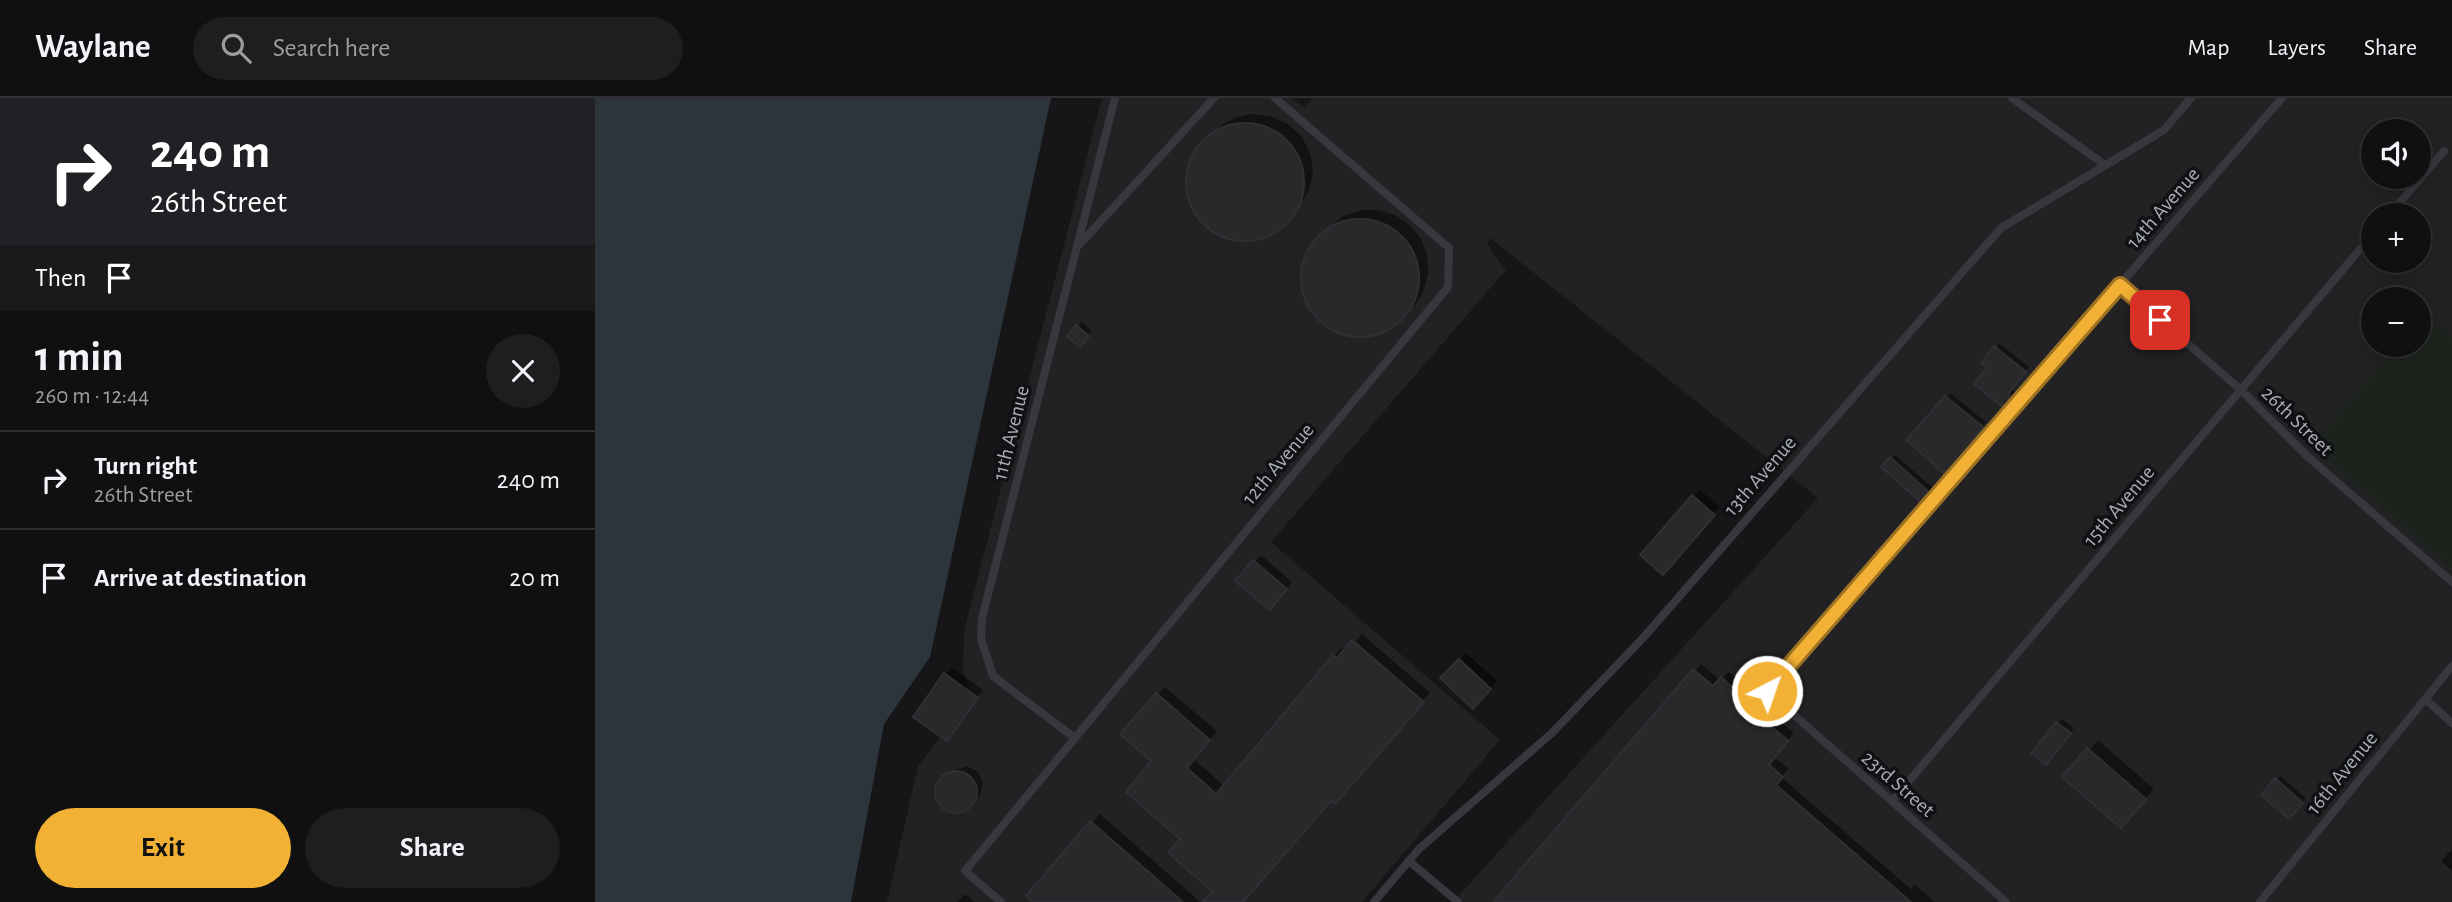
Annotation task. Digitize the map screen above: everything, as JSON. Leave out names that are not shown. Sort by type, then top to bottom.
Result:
[{"type":"lane","name":"11th Avenue","points":[[1075,738],[993,676],[981,639],[982,618],[1115,98]]},
{"type":"lane","points":[[1076,248],[1214,98]]},
{"type":"lane","name":"12th Avenue","points":[[1001,902],[965,871],[1448,287],[1449,248],[1275,98]]},
{"type":"lane","points":[[2013,98],[2105,165]]},
{"type":"lane","name":"13th Avenue","points":[[1374,902],[1409,860],[1552,733],[1643,638],[2001,228],[2164,130],[2192,98]]},
{"type":"lane","name":"14th Avenue","points":[[1767,691],[2282,98]]},
{"type":"lane","points":[[2399,203],[2444,151]]},
{"type":"lane","name":"15th Avenue","points":[[1892,801],[2361,248]]},
{"type":"lane","name":"26th Street","points":[[2120,285],[2241,390],[2307,456],[2452,582]]},
{"type":"lane","name":"16th Avenue","points":[[2260,902],[2452,666]]},
{"type":"lane","name":"23rd Street","points":[[1767,691],[2006,902]]},
{"type":"lane","points":[[2425,699],[2452,723]]},
{"type":"lane","points":[[1409,860],[1458,902]]},
{"type":"shaded area","points":[[595,98],[1051,98],[930,657],[884,724],[851,902],[595,902]]},
{"type":"shaded area","points":[[1102,98],[1292,98],[1304,108],[1313,98],[2452,98],[2452,902],[1453,902],[1818,498],[1490,238],[1487,244],[1506,270],[1271,542],[1500,740],[1362,902],[887,902],[918,766],[940,737],[913,717],[944,673],[968,690],[963,669],[964,631]]},
{"type":"shaded area","points":[[2431,320],[2452,337],[2452,569],[2312,445],[2388,357],[2431,357]]},
{"type":"building","points":[[1245,123],[1268,128],[1287,140],[1299,159],[1304,182],[1299,205],[1287,224],[1268,236],[1245,241],[1222,236],[1203,224],[1191,205],[1186,182],[1191,159],[1203,140],[1222,128]]},
{"type":"building","points":[[1360,219],[1383,223],[1402,236],[1415,255],[1419,278],[1415,301],[1402,320],[1383,333],[1360,337],[1337,333],[1318,320],[1305,301],[1301,278],[1305,255],[1318,236],[1337,223]]},
{"type":"building","points":[[1076,325],[1089,336],[1080,347],[1067,336]]},
{"type":"building","points":[[1994,346],[2026,372],[2008,394],[2012,397],[2004,408],[1974,384],[1987,367],[1981,363]]},
{"type":"building","points":[[1945,396],[1983,427],[1971,441],[1974,443],[1946,475],[1906,440]]},
{"type":"building","points":[[1890,457],[1930,493],[1922,503],[1881,467]]},
{"type":"building","points":[[1692,495],[1715,515],[1663,575],[1640,555]]},
{"type":"building","points":[[1253,560],[1287,589],[1270,610],[1235,581]]},
{"type":"building","points":[[1352,640],[1424,702],[1335,804],[1331,801],[1243,902],[1202,902],[1212,891],[1168,853],[1180,839],[1126,792],[1151,761],[1120,734],[1156,693],[1210,740],[1187,768],[1216,794],[1333,655],[1337,658]]},
{"type":"building","points":[[1459,659],[1491,689],[1473,709],[1440,678]]},
{"type":"building","points":[[1693,669],[1713,686],[1721,677],[1732,687],[1729,690],[1788,741],[1769,765],[1783,777],[1776,785],[1911,902],[1493,902]]},
{"type":"building","points":[[944,673],[978,698],[947,741],[913,717]]},
{"type":"building","points":[[2056,722],[2071,733],[2046,765],[2031,753]]},
{"type":"building","points":[[2087,748],[2146,799],[2121,828],[2062,777]]},
{"type":"building","points":[[956,771],[971,777],[977,792],[971,807],[956,813],[941,807],[935,792],[941,777]]},
{"type":"building","points":[[2275,778],[2303,803],[2289,819],[2261,795]]},
{"type":"building","points":[[1090,821],[1183,902],[1033,902],[1026,896]]},
{"type":"route","points":[[1767,691],[2120,285],[2160,320]]}]
